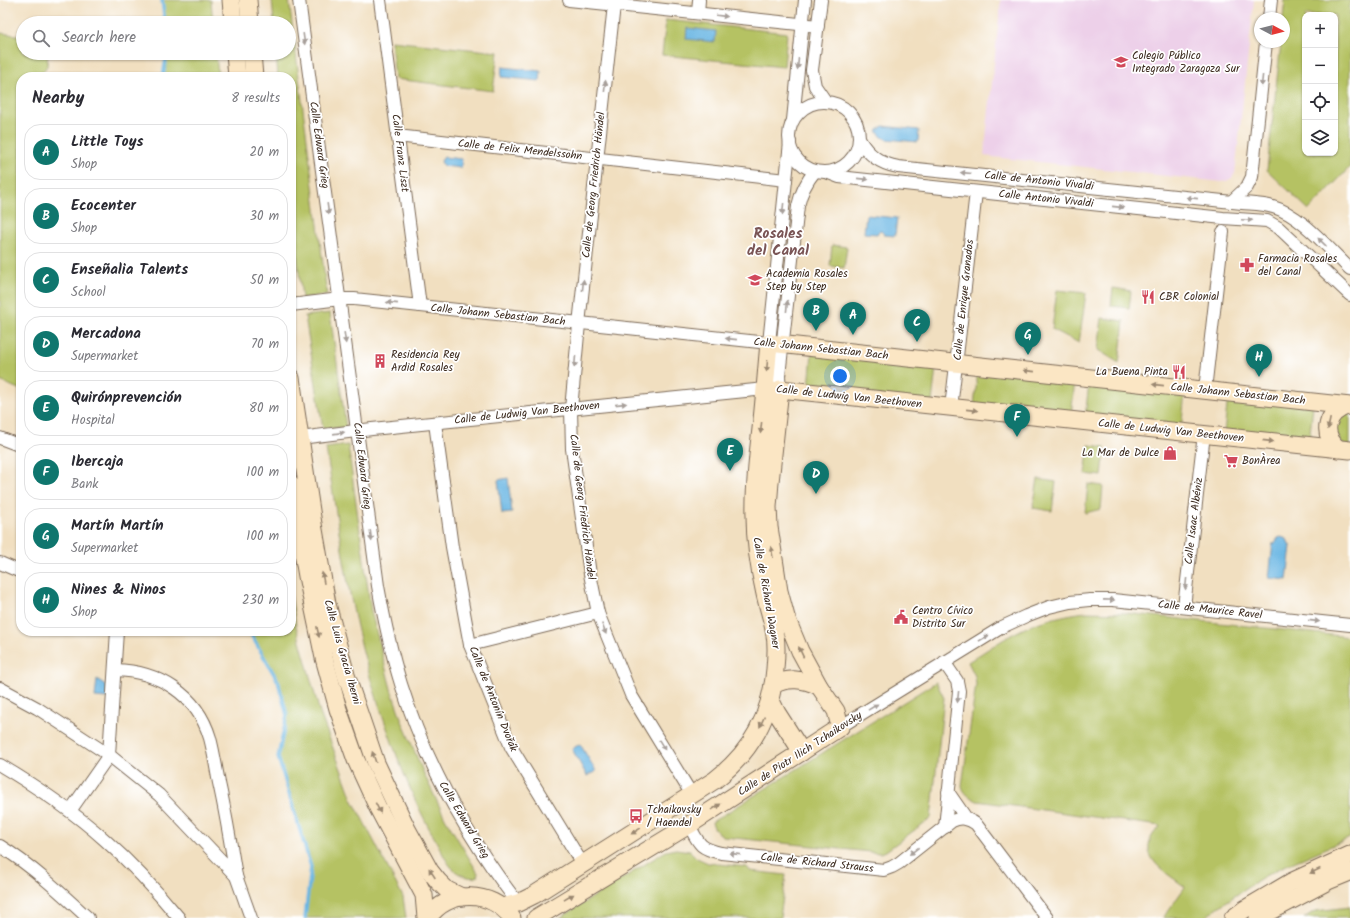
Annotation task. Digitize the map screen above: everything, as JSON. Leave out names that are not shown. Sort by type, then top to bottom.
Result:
[{"type":"street","points":[[231,0],[232,16]]},
{"type":"street","points":[[248,0],[249,16]]},
{"type":"street","name":"Calle Edward Grieg","points":[[299,0],[378,586],[388,638],[401,685],[423,744],[447,796],[496,874],[511,909]]},
{"type":"street","name":"Calle Franz Liszt","points":[[380,0],[420,306]]},
{"type":"street","points":[[569,0],[818,26]]},
{"type":"street","points":[[698,13],[699,0]]},
{"type":"street","points":[[793,120],[805,0]]},
{"type":"street","points":[[820,0],[812,70],[815,86],[826,102]]},
{"type":"street","points":[[1270,12],[1271,0]]},
{"type":"street","name":"Calle de Georg Friedrich Händel","points":[[614,5],[579,324],[571,409],[572,449],[590,574],[598,613],[631,695],[692,795]]},
{"type":"street","points":[[1231,202],[1247,187],[1252,177],[1265,48]]},
{"type":"street","points":[[236,60],[237,72]]},
{"type":"street","points":[[253,60],[254,72]]},
{"type":"street","points":[[817,102],[826,102],[834,103],[843,107],[850,113],[855,121],[859,139],[857,147],[848,162],[842,167],[834,170],[820,171],[801,163],[796,157],[790,142],[790,127],[793,120],[803,108],[817,102]]},
{"type":"street","name":"Calle de Felix Mendelssohn","points":[[397,136],[786,180]]},
{"type":"street","name":"Calle de Antonio Vivaldi","points":[[859,139],[863,147],[870,154],[876,159],[891,166],[1274,207],[1292,215],[1350,269]]},
{"type":"street","name":"Calle de Richard Wagner","points":[[790,142],[786,180],[773,389],[769,527],[779,590],[786,617],[800,651],[819,686],[836,711],[840,727]]},
{"type":"street","name":"Calle de Richard Wagner","points":[[776,344],[799,201],[804,186],[820,171]]},
{"type":"street","name":"Calle Antonio Vivaldi","points":[[820,171],[839,177],[1223,218],[1267,221],[1279,228],[1350,295]]},
{"type":"street","name":"Calle de Enrique Granados","points":[[951,408],[976,192]]},
{"type":"street","points":[[1205,390],[1223,232]]},
{"type":"street","name":"Calle Johann Sebastian Bach","points":[[296,304],[340,299],[354,299],[1349,406]]},
{"type":"street","name":"Calle de Richard Wagner","points":[[692,795],[724,773],[745,751],[763,721],[772,692],[776,652],[775,636],[759,562],[754,515],[755,488],[773,389]]},
{"type":"street","name":"Calle de Ludwig Van Beethoven","points":[[300,438],[773,389],[1344,449]]},
{"type":"street","points":[[1344,449],[1330,440],[1328,426],[1332,415],[1340,409],[1349,406]]},
{"type":"street","name":"Calle Luis Gracia Iberni","points":[[296,411],[327,604],[346,675],[376,763],[407,830],[430,870],[446,890],[462,897]]},
{"type":"street","name":"Calle de Antonín Dvořák","points":[[435,423],[452,547],[470,645],[511,747],[583,864]]},
{"type":"street","name":"Calle Isaac Albéniz","points":[[1184,608],[1204,434]]},
{"type":"street","points":[[0,438],[16,444]]},
{"type":"street","name":"Calle Luis Gracia Iberni","points":[[296,513],[308,584],[324,658],[338,709],[356,760],[378,808],[423,891],[426,902],[427,918]]},
{"type":"street","points":[[0,563],[16,570]]},
{"type":"street","name":"Calle de Maurice Ravel","points":[[1070,602],[1113,600],[1350,625]]},
{"type":"street","name":"Calle de Piotr Ilich Tchaikovsky","points":[[536,918],[689,825],[840,727],[1007,624],[1049,607],[1070,602]]},
{"type":"street","points":[[470,645],[598,613]]},
{"type":"street","points":[[70,811],[109,755],[117,636]]},
{"type":"street","points":[[944,662],[957,681],[959,691],[945,827]]},
{"type":"street","points":[[115,670],[139,672],[166,683],[185,697],[199,715],[210,737],[228,826],[236,876],[251,918]]},
{"type":"street","points":[[802,752],[777,713],[772,692],[783,680],[795,679],[819,686]]},
{"type":"street","points":[[0,688],[37,708],[109,755],[159,795],[236,876]]},
{"type":"street","points":[[0,765],[70,811],[105,839],[135,868],[178,918]]},
{"type":"street","points":[[948,792],[966,818],[976,824],[1047,918]]},
{"type":"street","points":[[427,918],[445,903],[470,896],[488,899],[511,909],[692,795]]},
{"type":"street","name":"Calle de Richard Strauss","points":[[689,825],[703,848],[721,853],[884,870],[899,863],[956,819],[966,818]]},
{"type":"street","points":[[0,846],[56,887],[88,918]]},
{"type":"street","points":[[1233,918],[1245,909],[1292,882],[1350,855]]},
{"type":"street","points":[[1258,918],[1328,881],[1350,872]]},
{"type":"shaded area","name":"Colegio Público Integrado Zaragoza Sur","points":[[1001,0],[1254,0],[1235,173],[1232,178],[1222,182],[984,156]]},
{"type":"green space","points":[[162,0],[211,0],[212,16],[164,16]]},
{"type":"green space","points":[[272,0],[289,0],[291,16],[273,16]]},
{"type":"green space","points":[[1285,0],[1350,0],[1350,167],[1309,210],[1267,170],[1280,48],[1290,48],[1290,12],[1284,12]]},
{"type":"green space","points":[[666,20],[787,33],[784,67],[662,55]]},
{"type":"green space","points":[[0,33],[16,35],[16,60],[47,60],[47,66],[43,72],[16,72],[16,388],[0,381]]},
{"type":"green space","points":[[391,41],[498,52],[493,91],[395,79]]},
{"type":"green space","points":[[296,54],[327,295],[302,298],[296,247],[296,72],[278,72],[277,60],[296,60]]},
{"type":"green space","points":[[166,60],[217,60],[218,72],[164,72]]},
{"type":"green space","points":[[832,245],[847,247],[844,268],[830,266]]},
{"type":"green space","points":[[1113,288],[1131,291],[1129,308],[1111,306]]},
{"type":"green space","points":[[1057,290],[1086,293],[1079,343],[1052,329]]},
{"type":"green space","points":[[330,313],[346,427],[323,429],[305,316]]},
{"type":"green space","points":[[1102,318],[1124,321],[1119,363],[1098,350]]},
{"type":"green space","points":[[812,353],[936,367],[932,402],[809,388]]},
{"type":"green space","points":[[978,370],[1075,380],[1071,416],[974,406]]},
{"type":"green space","points":[[1089,382],[1185,393],[1181,429],[1085,418]]},
{"type":"green space","points":[[1228,397],[1313,406],[1309,442],[1224,432]]},
{"type":"green space","points":[[1350,409],[1350,446],[1342,444],[1333,425]]},
{"type":"green space","points":[[348,445],[371,611],[391,689],[402,721],[424,774],[445,818],[478,873],[477,877],[465,876],[456,872],[444,856],[414,799],[392,742],[370,677],[362,649],[350,592],[339,534],[326,448]]},
{"type":"green space","points":[[1089,445],[1105,447],[1102,476],[1085,474]]},
{"type":"green space","points":[[1038,479],[1056,482],[1052,511],[1033,508]]},
{"type":"green space","points":[[1088,484],[1103,486],[1101,509],[1085,513]]},
{"type":"green space","points":[[1085,612],[1125,613],[1350,637],[1350,838],[1282,867],[1263,877],[1214,910],[1205,918],[1163,918],[1185,887],[1163,871],[1152,858],[1149,850],[1150,842],[1154,833],[1160,826],[977,801],[968,795],[962,786],[976,684],[975,676],[968,662],[1027,627],[1070,614]]},
{"type":"green space","points":[[296,626],[320,713],[352,799],[403,897],[406,918],[305,918],[311,867],[278,757],[287,715],[278,681],[252,636],[296,636]]},
{"type":"green space","points":[[936,682],[944,698],[931,818],[886,851],[880,853],[725,837],[718,833],[715,829],[712,822]]},
{"type":"green space","points":[[676,849],[690,851],[697,858],[708,863],[747,867],[750,871],[786,875],[780,918],[560,918],[666,851]]},
{"type":"green space","points":[[1350,907],[1350,918],[1304,918],[1315,911]]},
{"type":"water","points":[[687,28],[716,31],[715,42],[686,39]]},
{"type":"water","points":[[502,67],[541,71],[540,81],[501,77]]},
{"type":"water","points":[[883,126],[919,130],[918,142],[886,139],[877,131]]},
{"type":"water","points":[[444,157],[462,159],[461,168],[443,166],[441,161]]},
{"type":"water","points":[[866,215],[897,218],[895,236],[884,235],[881,231],[877,234],[864,233]]},
{"type":"water","points":[[508,478],[512,513],[502,514],[498,480]]},
{"type":"water","points":[[1281,537],[1287,539],[1289,545],[1291,546],[1287,580],[1269,578],[1273,543],[1274,544],[1278,538]]},
{"type":"water","points":[[97,679],[107,686],[107,698],[95,697]]},
{"type":"water","points":[[580,744],[596,771],[587,776],[572,749]]},
{"type":"waterway","points":[[162,0],[164,16]]},
{"type":"waterway","points":[[164,72],[166,60]]},
{"type":"waterway","points":[[252,636],[278,681],[287,715],[278,757],[311,867],[305,918]]},
{"type":"place","name":"Colegio Público Integrado Zaragoza Sur","points":[[1121,62]]},
{"type":"place","name":"Farmacia Rosales del Canal","points":[[1247,265]]},
{"type":"place","name":"Academia Rosales Step by Step","points":[[755,280]]},
{"type":"place","name":"CBR Colonial","points":[[1148,297]]},
{"type":"place","name":"Ecocenter","points":[[816,331]]},
{"type":"place","name":"Little Toys","points":[[853,335]]},
{"type":"place","name":"Enseñalia Talents","points":[[917,342]]},
{"type":"place","name":"Martín Martín","points":[[1028,355]]},
{"type":"place","name":"Residencia Rey Ardid Rosales","points":[[380,361]]},
{"type":"place","name":"La Buena Pinta","points":[[1179,372]]},
{"type":"place","name":"Nines & Ninos","points":[[1259,377]]},
{"type":"place","name":"Ibercaja","points":[[1017,437]]},
{"type":"place","name":"La Mar de Dulce","points":[[1170,453]]},
{"type":"place","name":"BonÀrea","points":[[1231,461]]},
{"type":"place","name":"Quirónprevención","points":[[730,471]]},
{"type":"place","name":"Mercadona","points":[[816,494]]},
{"type":"place","name":"Centro Cívico Distrito Sur","points":[[901,617]]},
{"type":"place","name":"Tchaikovsky / Haendel","points":[[636,816]]},
{"type":"district","name":"Rosales del Canal","points":[[778,242]]}]
